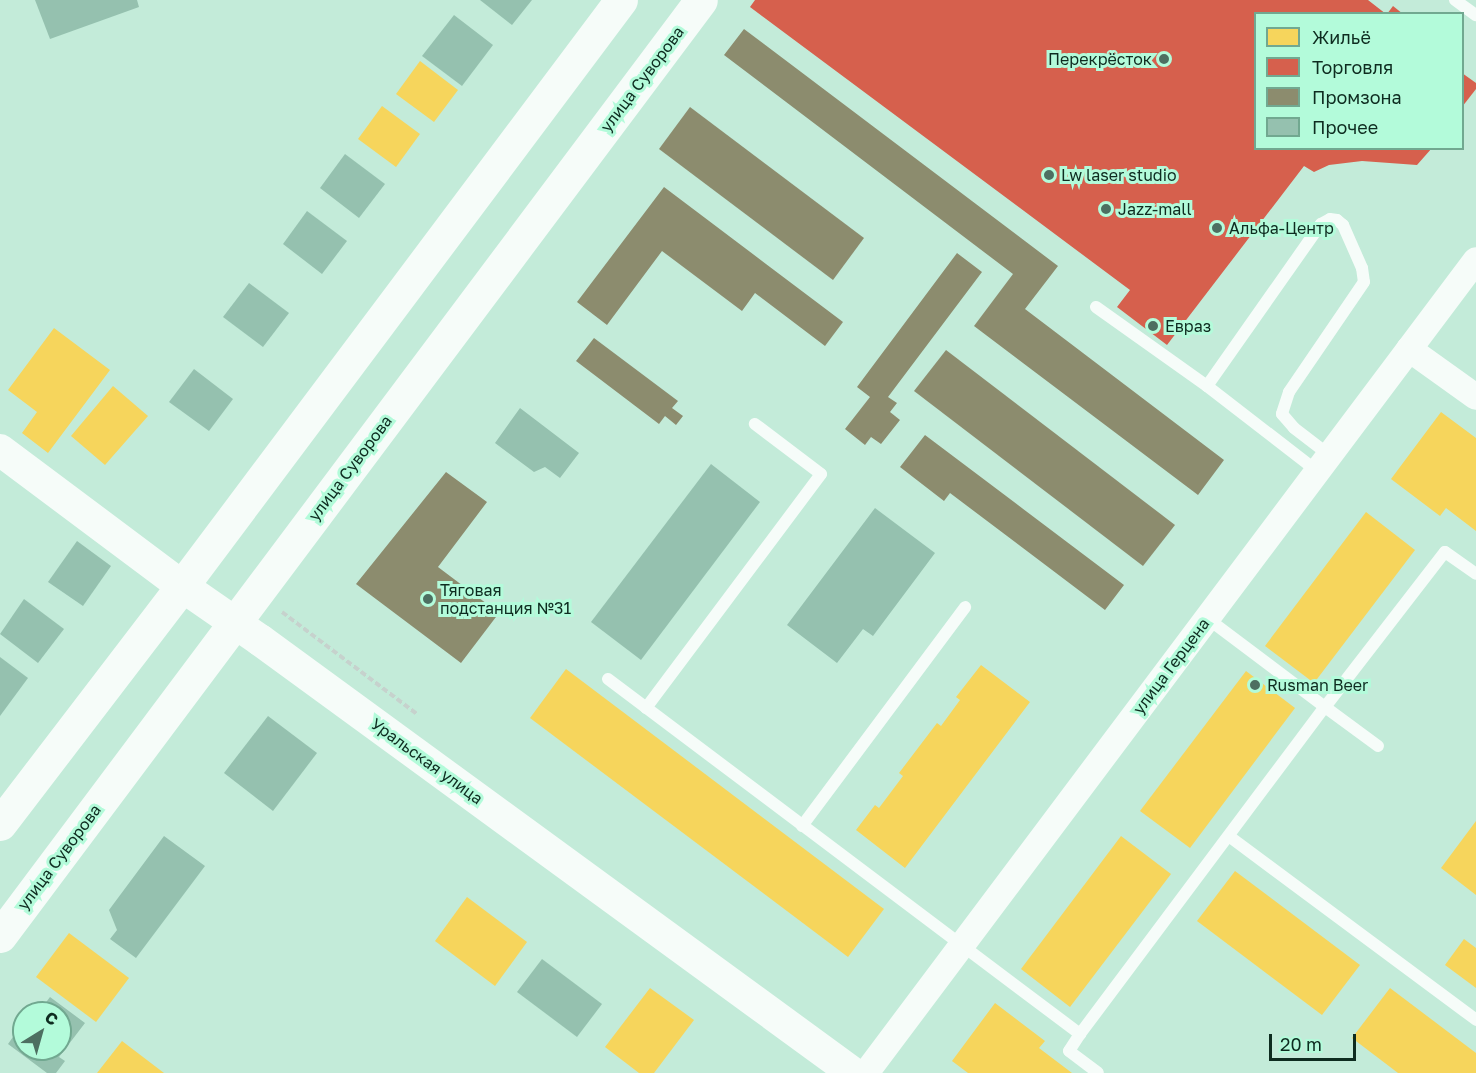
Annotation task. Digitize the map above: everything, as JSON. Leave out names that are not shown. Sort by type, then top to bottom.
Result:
[{"type":"main road","points":[[0,824],[182,586],[621,0]]},
{"type":"main road","name":"улица Суворова","points":[[0,936],[701,0]]},
{"type":"street","name":"улица Герцена","points":[[866,1073],[1476,260]]},
{"type":"street","points":[[1409,349],[1476,398]]},
{"type":"street","name":"Уральская улица","points":[[0,450],[182,586],[235,622],[853,1073]]},
{"type":"lane","points":[[1455,0],[1476,15]]},
{"type":"lane","points":[[1207,386],[1321,224],[1330,219],[1337,220],[1343,225],[1362,268],[1364,282],[1289,392],[1281,414],[1265,430]]},
{"type":"lane","points":[[1096,308],[1265,430],[1323,463]]},
{"type":"lane","points":[[1281,414],[1323,463]]},
{"type":"lane","points":[[646,708],[822,474],[755,424]]},
{"type":"lane","points":[[1098,1073],[1069,1051],[1325,707],[1445,552],[1476,574]]},
{"type":"lane","points":[[802,826],[964,607]]},
{"type":"lane","points":[[1208,618],[1378,747]]},
{"type":"lane","points":[[608,679],[1080,1034]]},
{"type":"lane","points":[[1230,837],[1476,1020]]},
{"type":"building: Жильё","points":[[420,61],[458,90],[434,122],[396,94]]},
{"type":"building: Жильё","points":[[382,106],[420,134],[396,167],[358,139]]},
{"type":"building: Жильё","points":[[54,328],[110,370],[48,453],[22,433],[37,412],[8,390]]},
{"type":"building: Жильё","points":[[113,386],[148,416],[105,465],[71,436]]},
{"type":"building: Жильё","points":[[1441,412],[1476,438],[1476,531],[1446,508],[1440,516],[1391,479]]},
{"type":"building: Жильё","points":[[1366,512],[1415,550],[1314,683],[1265,646]]},
{"type":"building: Жильё","points":[[981,665],[1030,702],[905,868],[856,830],[875,805],[879,808],[903,776],[899,773],[937,723],[941,726],[960,700],[956,697]]},
{"type":"building: Жильё","points":[[566,669],[884,909],[848,957],[530,718]]},
{"type":"building: Жильё","points":[[1246,671],[1295,708],[1190,848],[1140,811]]},
{"type":"building: Жильё","points":[[1476,821],[1476,895],[1441,868]]},
{"type":"building: Жильё","points":[[1121,836],[1171,874],[1070,1007],[1021,969]]},
{"type":"building: Жильё","points":[[1235,871],[1360,965],[1322,1015],[1197,921]]},
{"type":"building: Жильё","points":[[467,897],[527,942],[495,986],[435,941]]},
{"type":"building: Жильё","points":[[69,933],[129,978],[96,1022],[72,1004],[72,1001],[68,1001],[36,977]]},
{"type":"building: Жильё","points":[[1464,939],[1476,948],[1476,988],[1445,965]]},
{"type":"building: Жильё","points":[[650,988],[694,1020],[654,1073],[639,1073],[605,1047]]},
{"type":"building: Жильё","points":[[1390,988],[1476,1053],[1476,1073],[1398,1073],[1352,1038]]},
{"type":"building: Жильё","points":[[995,1003],[1045,1041],[1039,1048],[1072,1073],[968,1073],[952,1061]]},
{"type":"building: Жильё","points":[[122,1041],[164,1073],[97,1073]]},
{"type":"building: Торговля","name":"Jazz-mall","points":[[755,0],[1368,0],[1383,12],[1254,12],[1254,150],[1430,150],[1417,165],[1362,161],[1329,165],[1314,172],[1304,166],[1167,345],[1117,307],[1130,290],[750,7]]},
{"type":"building: Торговля","points":[[1393,6],[1400,12],[1388,12]]},
{"type":"building: Торговля","points":[[1464,74],[1476,83],[1476,89],[1464,104]]},
{"type":"building: Промзона","points":[[744,29],[1058,266],[1025,309],[1224,460],[1198,495],[974,326],[1013,274],[724,55]]},
{"type":"building: Промзона","points":[[690,107],[864,238],[833,280],[659,149]]},
{"type":"building: Промзона","points":[[664,187],[843,322],[825,346],[755,293],[742,311],[662,251],[607,325],[577,302]]},
{"type":"building: Промзона","points":[[957,253],[982,272],[888,397],[897,403],[890,412],[900,420],[881,444],[871,437],[865,445],[845,429],[870,397],[857,387]]},
{"type":"building: Промзона","points":[[594,338],[678,401],[672,408],[683,416],[676,425],[665,416],[659,424],[576,361]]},
{"type":"building: Промзона","points":[[946,350],[1175,525],[1143,566],[914,391]]},
{"type":"building: Промзона","points":[[925,435],[1124,585],[1105,610],[950,493],[944,501],[900,467]]},
{"type":"building: Промзона","name":"Тяговая подстанция №31","points":[[446,472],[487,502],[438,567],[499,613],[461,663],[356,584]]},
{"type":"building: Прочее","points":[[35,0],[137,0],[139,7],[50,39]]},
{"type":"building: Прочее","points":[[480,0],[532,0],[512,25]]},
{"type":"building: Прочее","points":[[454,15],[493,45],[462,86],[422,56]]},
{"type":"building: Прочее","points":[[345,154],[385,184],[359,218],[320,188]]},
{"type":"building: Прочее","points":[[307,211],[347,241],[322,274],[283,244]]},
{"type":"building: Прочее","points":[[249,283],[289,313],[263,347],[223,317]]},
{"type":"building: Прочее","points":[[194,369],[233,399],[209,431],[169,402]]},
{"type":"building: Прочее","points":[[520,408],[579,453],[560,478],[545,467],[534,472],[495,443]]},
{"type":"building: Прочее","points":[[711,464],[760,502],[641,660],[591,622]]},
{"type":"building: Прочее","points":[[875,508],[935,553],[873,636],[863,629],[837,663],[787,625]]},
{"type":"building: Прочее","points":[[77,541],[111,566],[83,606],[48,582]]},
{"type":"building: Прочее","points":[[24,599],[64,629],[38,663],[0,634]]},
{"type":"building: Прочее","points":[[0,657],[28,678],[0,716]]},
{"type":"building: Прочее","points":[[268,716],[317,753],[273,811],[224,773]]},
{"type":"building: Прочее","points":[[164,836],[205,866],[136,958],[110,939],[117,930],[109,910]]},
{"type":"building: Прочее","points":[[542,959],[602,1004],[577,1037],[517,992]]},
{"type":"building: Прочее","points":[[72,1013],[85,1023],[72,1040]]},
{"type":"building: Прочее","points":[[31,1061],[65,1061],[56,1073],[47,1073]]},
{"type":"place","name":"Перекрёсток","points":[[1164,59]]},
{"type":"place","name":"Lw laser studio","points":[[1049,175]]},
{"type":"place","name":"Jazz-mall","points":[[1106,209]]},
{"type":"place","name":"Альфа-Центр","points":[[1217,228]]},
{"type":"place","name":"Евраз","points":[[1153,326]]},
{"type":"place","name":"Тяговая подстанция №31","points":[[428,599]]},
{"type":"place","name":"Rusman Beer","points":[[1255,685]]}]
